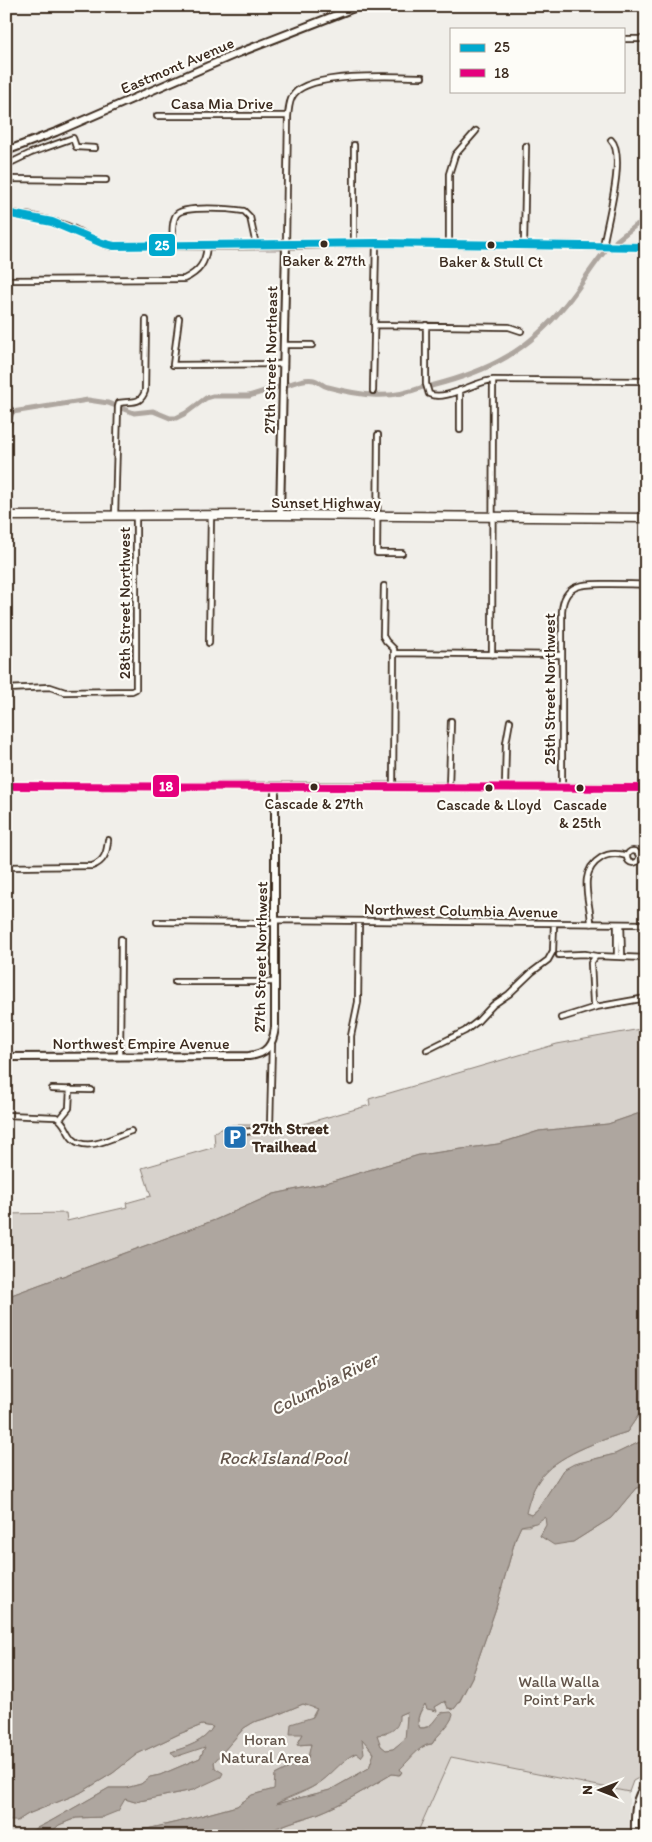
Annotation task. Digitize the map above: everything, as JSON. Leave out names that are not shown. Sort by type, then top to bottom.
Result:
[{"type":"highway","name":"Sunset Highway","points":[[6,516],[280,515],[646,518]]},
{"type":"street","name":"Eastmont Avenue","points":[[6,151],[56,132],[236,54],[358,6]]},
{"type":"street","points":[[624,39],[646,39]]},
{"type":"street","name":"27th Street Northeast","points":[[280,515],[288,116],[290,102],[292,96],[299,89],[308,85],[352,76],[422,77]]},
{"type":"street","name":"Casa Mia Drive","points":[[157,116],[288,116]]},
{"type":"street","points":[[449,244],[449,174],[455,155],[476,131]]},
{"type":"street","points":[[6,165],[31,153],[73,138],[76,147],[95,148]]},
{"type":"street","points":[[603,247],[609,222],[618,157],[616,144],[611,140]]},
{"type":"street","points":[[354,145],[354,243]]},
{"type":"street","points":[[524,244],[526,146]]},
{"type":"street","points":[[6,179],[106,180]]},
{"type":"street","points":[[173,246],[173,222],[175,216],[182,211],[192,209],[235,210],[248,213],[254,230],[256,245]]},
{"type":"street","points":[[6,213],[30,216],[59,224],[106,245],[376,243],[646,247]]},
{"type":"street","points":[[373,391],[376,243]]},
{"type":"street","points":[[6,280],[184,279],[197,272],[202,266],[206,257],[207,245]]},
{"type":"street","points":[[179,318],[173,365],[284,364]]},
{"type":"street","points":[[116,516],[118,407],[119,403],[138,402],[143,398],[145,392],[146,320]]},
{"type":"street","points":[[374,325],[509,327],[521,331]]},
{"type":"street","points":[[426,325],[426,390],[433,396],[460,390],[486,380],[646,381]]},
{"type":"street","points":[[284,345],[312,345]]},
{"type":"street","points":[[492,655],[493,380]]},
{"type":"street","points":[[460,390],[460,430]]},
{"type":"street","points":[[6,438],[10,410]]},
{"type":"street","points":[[378,435],[377,553],[402,553]]},
{"type":"street","points":[[210,643],[211,515]]},
{"type":"street","name":"28th Street Northwest","points":[[6,689],[50,688],[65,692],[135,690],[137,686],[136,516]]},
{"type":"street","name":"25th Street Northwest","points":[[562,788],[562,605],[568,592],[583,584],[646,584]]},
{"type":"street","points":[[384,586],[383,636],[394,649],[393,787]]},
{"type":"street","points":[[394,653],[562,655]]},
{"type":"street","points":[[448,787],[451,721]]},
{"type":"street","points":[[505,787],[506,742],[510,721]]},
{"type":"street","points":[[6,786],[646,788]]},
{"type":"street","name":"27th Street Northwest","points":[[227,1140],[231,1133],[264,1130],[268,1128],[271,1122],[272,1044],[275,1027],[275,786]]},
{"type":"street","points":[[6,867],[92,866],[103,860],[108,848],[108,840]]},
{"type":"street","points":[[591,924],[591,910],[586,890],[586,880],[589,871],[599,859],[608,855],[616,853],[627,856]]},
{"type":"street","name":"Northwest Columbia Avenue","points":[[157,922],[646,924]]},
{"type":"street","points":[[351,1082],[351,1036],[358,1002],[359,922]]},
{"type":"street","points":[[427,1050],[465,1031],[478,1021],[493,1005],[509,994],[548,960],[553,951],[554,924]]},
{"type":"street","points":[[619,924],[619,956]]},
{"type":"street","points":[[120,1056],[121,939]]},
{"type":"street","points":[[559,955],[585,954],[646,958]]},
{"type":"street","points":[[596,956],[591,963],[593,1002],[596,1007]]},
{"type":"street","points":[[175,982],[275,982]]},
{"type":"street","points":[[561,1018],[596,1007],[646,998]]},
{"type":"street","name":"Northwest Empire Avenue","points":[[6,1057],[249,1056],[263,1052],[272,1044]]},
{"type":"street","points":[[52,1089],[91,1090]]},
{"type":"street","points":[[60,1119],[69,1108],[70,1090]]},
{"type":"street","points":[[6,1115],[51,1116],[60,1119],[74,1140],[84,1144],[95,1143],[131,1131]]},
{"type":"street","points":[[635,1836],[637,1800],[646,1785]]},
{"type":"shaded area","points":[[451,1757],[629,1792],[629,1836],[416,1836]]},
{"type":"green space","points":[[646,1028],[646,1111],[608,1124],[539,1131],[498,1144],[419,1155],[326,1183],[274,1194],[215,1220],[6,1297],[6,1214],[66,1213],[67,1221],[127,1207],[126,1203],[151,1196],[142,1168],[215,1147],[214,1132],[232,1125],[275,1125],[275,1132],[370,1105],[369,1099],[557,1044]]},
{"type":"green space","points":[[646,1404],[646,1439],[615,1454],[563,1470],[538,1509],[531,1515],[525,1513],[534,1488],[546,1471],[579,1450],[627,1432]]},
{"type":"green space","name":"Walla Walla Point Park","points":[[646,1486],[646,1774],[633,1781],[629,1792],[451,1757],[416,1836],[264,1836],[281,1826],[336,1806],[392,1774],[400,1775],[402,1772],[400,1769],[414,1754],[422,1747],[432,1744],[452,1718],[443,1712],[430,1725],[420,1728],[419,1715],[425,1704],[435,1707],[445,1701],[452,1710],[460,1701],[472,1677],[496,1608],[516,1537],[521,1526],[529,1526],[545,1516],[547,1525],[540,1536],[573,1542],[611,1518],[636,1488]]},
{"type":"green space","name":"Horan Natural Area","points":[[303,1704],[317,1708],[297,1745],[311,1744],[308,1758],[275,1775],[275,1789],[252,1795],[237,1806],[147,1829],[120,1831],[115,1836],[47,1836],[59,1825],[76,1818],[103,1817],[125,1799],[135,1802],[193,1790],[215,1768],[214,1762],[244,1728],[254,1722]]},
{"type":"green space","points":[[406,1712],[406,1739],[393,1749],[386,1750],[381,1746],[376,1735],[386,1734],[399,1715]]},
{"type":"green space","name":"Horan Natural Area","points":[[202,1725],[213,1727],[200,1740],[171,1752],[205,1747],[200,1758],[160,1775],[150,1777],[141,1784],[126,1788],[109,1788],[21,1836],[6,1836],[7,1819],[17,1821],[28,1814],[80,1793],[113,1773],[137,1754]]},
{"type":"green space","name":"Horan Natural Area","points":[[362,1738],[374,1754],[369,1768],[330,1790],[273,1805],[318,1784],[356,1753]]},
{"type":"water","name":"Rock Island Pool","points":[[646,1111],[646,1404],[627,1432],[579,1450],[546,1471],[534,1488],[526,1513],[531,1515],[538,1509],[563,1470],[574,1464],[615,1454],[646,1439],[646,1486],[636,1488],[611,1518],[573,1542],[554,1545],[540,1536],[546,1525],[545,1517],[536,1523],[521,1526],[516,1537],[496,1608],[472,1677],[454,1709],[448,1708],[445,1701],[435,1707],[437,1711],[427,1709],[425,1704],[418,1719],[420,1728],[430,1726],[441,1713],[451,1712],[453,1714],[447,1726],[432,1744],[419,1750],[400,1769],[402,1772],[399,1775],[392,1774],[336,1806],[281,1826],[264,1836],[236,1836],[246,1831],[243,1829],[196,1836],[115,1836],[119,1831],[147,1829],[237,1806],[252,1795],[274,1789],[275,1775],[308,1758],[311,1744],[297,1745],[303,1734],[290,1734],[291,1724],[313,1717],[317,1709],[303,1704],[254,1722],[244,1728],[214,1762],[215,1768],[223,1773],[221,1777],[193,1790],[135,1802],[125,1799],[118,1811],[103,1817],[76,1818],[59,1825],[47,1836],[21,1836],[109,1788],[126,1788],[141,1784],[150,1777],[160,1775],[200,1758],[205,1747],[175,1757],[171,1752],[200,1740],[213,1727],[202,1725],[179,1734],[137,1754],[113,1773],[80,1793],[28,1814],[17,1821],[6,1821],[6,1297],[215,1220],[274,1194],[326,1183],[419,1155],[498,1144],[539,1131],[608,1124]],"holes":[[[406,1712],[405,1739],[393,1749],[386,1750],[381,1746],[377,1735],[393,1730],[398,1724],[399,1715]],[[362,1739],[374,1753],[369,1768],[330,1790],[276,1804],[317,1784],[356,1753],[361,1757],[364,1753]]]},
{"type":"waterway","points":[[616,241],[636,225],[646,221]]},
{"type":"waterway","points":[[431,386],[490,366],[522,347],[537,335],[566,304],[605,251]]},
{"type":"waterway","points":[[287,385],[311,380],[340,390],[376,395],[399,394],[423,387]]},
{"type":"waterway","points":[[6,413],[88,400],[108,403],[134,413],[153,411],[170,418],[176,418],[206,398],[213,396],[249,396],[278,387]]},
{"type":"transit line","name":"25","points":[[6,213],[52,222],[102,243],[114,246],[376,243],[646,247]]},
{"type":"transit line","name":"18","points":[[6,786],[646,788]]},
{"type":"place","name":"Baker & 27th","points":[[324,244]]},
{"type":"place","name":"Baker & Stull Ct","points":[[491,245]]},
{"type":"place","name":"Cascade & 27th","points":[[314,787]]},
{"type":"place","name":"Cascade & Lloyd","points":[[489,788]]},
{"type":"place","name":"Cascade & 25th","points":[[580,788]]},
{"type":"place","name":"27th Street Trailhead","points":[[235,1137]]},
{"type":"water label","name":"Columbia River","points":[[324,1384]]}]
